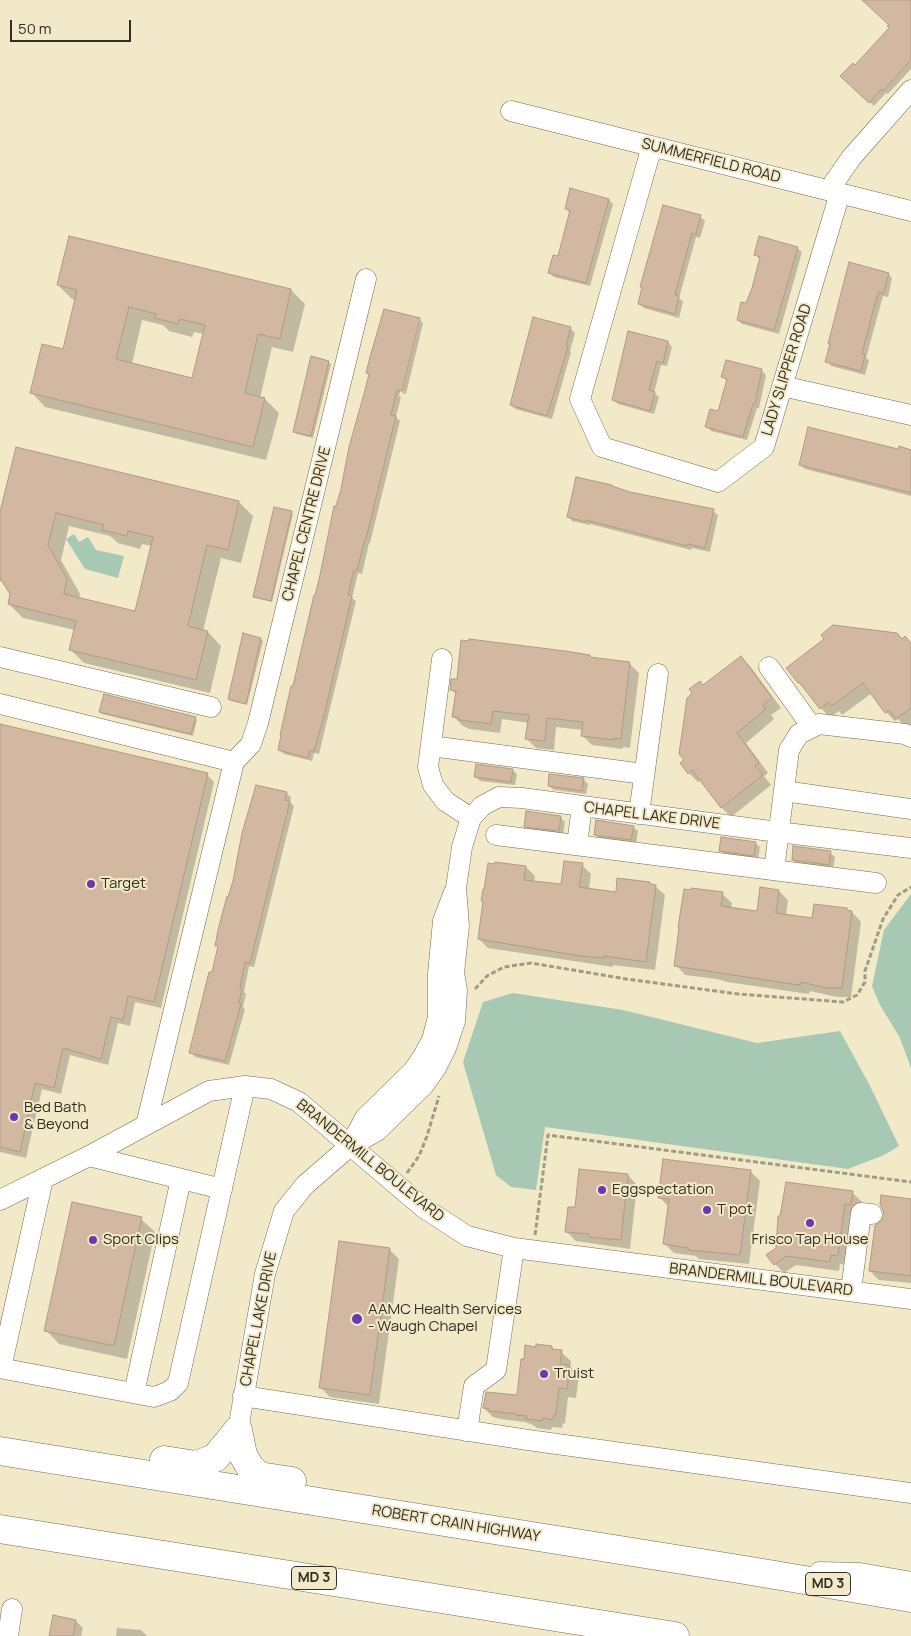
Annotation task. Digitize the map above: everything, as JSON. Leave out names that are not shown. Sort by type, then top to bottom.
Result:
[{"type":"highway","points":[[0,1449],[115,1452],[196,1465],[215,1458],[238,1430]]},
{"type":"highway","points":[[238,1430],[243,1455],[250,1467],[259,1476],[473,1509],[578,1544]]},
{"type":"highway","name":"ROBERT CRAIN HIGHWAY","points":[[0,1449],[911,1598]]},
{"type":"highway","name":"MD 3","points":[[0,1528],[606,1630],[675,1636]]},
{"type":"street","name":"LADY SLIPPER ROAD","points":[[652,146],[580,399],[602,447],[718,482],[764,448],[835,192],[851,158],[911,90]]},
{"type":"street","name":"SUMMERFIELD ROAD","points":[[511,111],[911,210]]},
{"type":"street","name":"CHAPEL CENTRE DRIVE","points":[[234,762],[251,744],[258,723],[366,279]]},
{"type":"street","points":[[782,386],[911,415]]},
{"type":"street","points":[[0,657],[211,707]]},
{"type":"street","points":[[442,659],[428,767],[433,785],[445,801],[471,818]]},
{"type":"street","points":[[769,668],[812,727]]},
{"type":"street","points":[[639,814],[658,674]]},
{"type":"street","points":[[0,704],[234,762],[146,1125]]},
{"type":"street","points":[[774,870],[789,750],[800,734],[819,724],[909,733]]},
{"type":"street","points":[[431,746],[644,774]]},
{"type":"street","points":[[784,791],[911,809]]},
{"type":"street","name":"CHAPEL LAKE DRIVE","points":[[238,1430],[265,1274],[284,1211],[305,1185],[350,1146],[377,1131],[424,1085],[436,1068],[446,1048],[455,1021],[457,990],[454,973],[459,926],[456,888],[462,847],[471,818],[482,806],[498,797],[522,798],[911,848]]},
{"type":"street","points":[[577,844],[582,807]]},
{"type":"street","points":[[496,835],[876,883]]},
{"type":"street","points":[[43,1179],[0,1368],[154,1397],[164,1395],[178,1383],[245,1086]]},
{"type":"street","name":"BRANDERMILL BOULEVARD","points":[[0,1200],[88,1156],[209,1091],[245,1086],[271,1090],[298,1102],[424,1208],[467,1236],[520,1241],[911,1299]]},
{"type":"street","points":[[88,1156],[222,1189]]},
{"type":"street","points":[[134,1393],[181,1179]]},
{"type":"street","points":[[851,1291],[860,1213],[872,1214]]},
{"type":"street","points":[[467,1431],[474,1386],[496,1370],[520,1241]]},
{"type":"street","points":[[243,1396],[467,1431],[911,1493]]},
{"type":"street","points":[[745,1570],[860,1574],[911,1582]]},
{"type":"street","points":[[8,1636],[12,1609]]},
{"type":"path","points":[[473,997],[475,988],[487,976],[504,967],[530,963],[626,979],[738,994],[843,1002],[857,995],[865,982],[865,971],[884,919],[898,895],[911,887]]},
{"type":"path","points":[[403,1179],[419,1156],[439,1094]]},
{"type":"path","points":[[520,1241],[535,1236],[548,1136],[911,1182]]},
{"type":"shaded area","points":[[74,534],[79,542],[88,537],[96,550],[124,556],[118,578],[85,569],[66,539]]},
{"type":"shaded area","points":[[911,894],[911,1068],[900,1038],[880,1005],[872,986],[884,930]]},
{"type":"shaded area","points":[[513,993],[623,1010],[757,1043],[840,1031],[869,1084],[899,1146],[884,1155],[848,1169],[545,1127],[536,1190],[511,1187],[496,1175],[463,1062],[483,1002]]},
{"type":"building","points":[[862,0],[911,0],[911,60],[883,91],[881,89],[869,103],[840,76],[853,63],[855,65],[889,28],[887,26],[889,25]]},
{"type":"building","points":[[570,188],[609,199],[586,283],[548,273],[553,255],[558,256],[570,210],[565,209]]},
{"type":"building","points":[[663,205],[701,215],[696,234],[692,233],[675,295],[679,296],[675,314],[638,304],[642,287],[640,287]]},
{"type":"building","points":[[69,236],[291,289],[280,339],[258,334],[245,393],[265,398],[253,447],[30,393],[42,344],[63,349],[77,290],[57,285]],"holes":[[[129,307],[156,314],[154,318],[178,324],[180,319],[205,325],[192,378],[116,359]]]},
{"type":"building","points":[[759,236],[798,247],[774,330],[737,320],[741,302],[746,303],[752,288],[760,257],[754,255]]},
{"type":"building","points":[[849,262],[889,273],[883,294],[879,292],[874,307],[862,354],[865,355],[861,371],[825,362]]},
{"type":"building","points":[[384,309],[420,318],[402,391],[397,390],[391,415],[396,416],[366,539],[357,570],[354,570],[348,595],[352,596],[323,720],[314,751],[310,750],[308,758],[278,750],[280,735],[319,580],[334,506],[336,506],[341,489],[349,447],[369,374],[366,373]]},
{"type":"building","points":[[533,317],[571,327],[566,346],[568,347],[547,416],[510,405]]},
{"type":"building","points":[[628,331],[668,341],[663,363],[657,361],[649,390],[655,392],[650,411],[612,400]]},
{"type":"building","points":[[311,356],[329,361],[311,436],[293,432]]},
{"type":"building","points":[[726,360],[762,369],[755,404],[753,404],[743,437],[705,427],[710,409],[718,411],[727,379],[721,377]]},
{"type":"building","points":[[808,427],[898,449],[899,446],[911,450],[911,493],[799,465]]},
{"type":"building","points":[[16,447],[239,501],[228,550],[207,545],[188,626],[208,631],[196,680],[69,650],[76,621],[8,604],[10,594],[0,578],[0,512]],"holes":[[[56,513],[104,525],[102,530],[127,536],[128,531],[153,537],[135,611],[64,594],[67,579],[48,545]]]},
{"type":"building","points":[[576,477],[612,485],[630,492],[714,509],[705,548],[688,544],[687,546],[586,520],[586,522],[567,517]]},
{"type":"building","points":[[274,507],[292,511],[271,601],[253,597]]},
{"type":"building","points":[[833,625],[897,633],[902,639],[905,636],[911,643],[911,708],[896,719],[889,710],[885,713],[863,683],[832,706],[829,702],[820,709],[786,668],[824,639],[821,635]]},
{"type":"building","points":[[243,633],[261,638],[246,704],[228,699]]},
{"type":"building","points":[[469,639],[565,651],[590,655],[590,657],[630,662],[621,739],[614,738],[614,740],[581,736],[583,722],[547,718],[545,741],[525,739],[529,715],[493,711],[491,724],[459,720],[459,718],[452,717],[456,691],[450,690],[451,679],[457,679],[461,640],[469,641]]},
{"type":"building","points":[[741,656],[772,698],[763,705],[766,709],[737,733],[759,763],[755,766],[763,775],[721,808],[692,770],[688,774],[680,763],[684,760],[679,754],[687,698],[692,693],[689,689],[700,681],[703,685]]},
{"type":"building","points":[[104,694],[196,717],[191,734],[99,712]]},
{"type":"building","name":"Target","points":[[0,724],[208,773],[154,1002],[128,996],[123,1020],[111,1017],[101,1059],[63,1048],[54,1088],[35,1083],[20,1152],[0,1147]]},
{"type":"building","points":[[476,764],[513,769],[511,782],[474,777]]},
{"type":"building","points":[[549,774],[584,778],[582,791],[548,786]]},
{"type":"building","points":[[256,785],[287,792],[285,800],[290,801],[250,963],[245,962],[240,987],[242,988],[239,1003],[241,1004],[225,1061],[189,1053],[209,972],[212,972],[218,946],[215,946],[218,930],[233,881],[242,833]]},
{"type":"building","points":[[526,811],[561,816],[559,831],[524,827]]},
{"type":"building","points":[[596,820],[634,826],[631,840],[594,835]]},
{"type":"building","points":[[721,837],[756,842],[754,856],[719,851]]},
{"type":"building","points":[[793,846],[831,851],[829,865],[792,860]]},
{"type":"building","points":[[564,861],[583,863],[579,887],[616,892],[617,878],[650,882],[650,884],[656,885],[646,962],[604,956],[604,958],[580,956],[478,939],[483,901],[481,901],[488,863],[494,864],[495,862],[526,866],[524,880],[561,884]]},
{"type":"building","points":[[760,887],[779,890],[776,913],[812,918],[814,904],[847,908],[847,910],[852,911],[842,988],[826,988],[801,982],[800,985],[792,984],[674,966],[684,889],[691,890],[691,888],[723,892],[721,906],[757,911]]},
{"type":"building","name":"T pot","points":[[663,1159],[751,1170],[740,1255],[688,1250],[688,1248],[663,1244],[669,1199],[658,1198]]},
{"type":"building","name":"Eggspectation","points":[[579,1169],[628,1174],[621,1240],[589,1237],[589,1234],[565,1232],[568,1207],[575,1207]]},
{"type":"building","name":"Frisco Tap House","points":[[786,1182],[853,1191],[851,1205],[845,1204],[838,1256],[831,1255],[830,1262],[786,1256],[774,1265],[766,1255],[776,1248],[778,1216],[780,1216]]},
{"type":"building","points":[[881,1195],[911,1199],[911,1276],[869,1271],[875,1225],[884,1216],[880,1205]]},
{"type":"building","points":[[72,1202],[142,1217],[114,1346],[44,1331]]},
{"type":"building","points":[[339,1241],[390,1248],[370,1395],[319,1388]]},
{"type":"building","name":"Truist","points":[[536,1344],[552,1346],[552,1349],[562,1350],[560,1364],[570,1365],[567,1389],[559,1388],[556,1415],[554,1415],[553,1420],[543,1418],[542,1421],[526,1419],[527,1416],[489,1411],[489,1409],[483,1408],[486,1392],[517,1395],[521,1359],[524,1359],[525,1345],[536,1347]]},
{"type":"building","points":[[53,1615],[76,1620],[73,1636],[49,1636]]},
{"type":"place","name":"Target","points":[[91,884]]},
{"type":"place","name":"Bed Bath & Beyond","points":[[14,1117]]},
{"type":"place","name":"Eggspectation","points":[[602,1190]]},
{"type":"place","name":"T pot","points":[[707,1210]]},
{"type":"place","name":"Frisco Tap House","points":[[810,1223]]},
{"type":"place","name":"Sport Clips","points":[[93,1240]]},
{"type":"place","name":"AAMC Health Services - Waugh Chapel","points":[[357,1319]]},
{"type":"place","name":"Truist","points":[[544,1374]]}]
